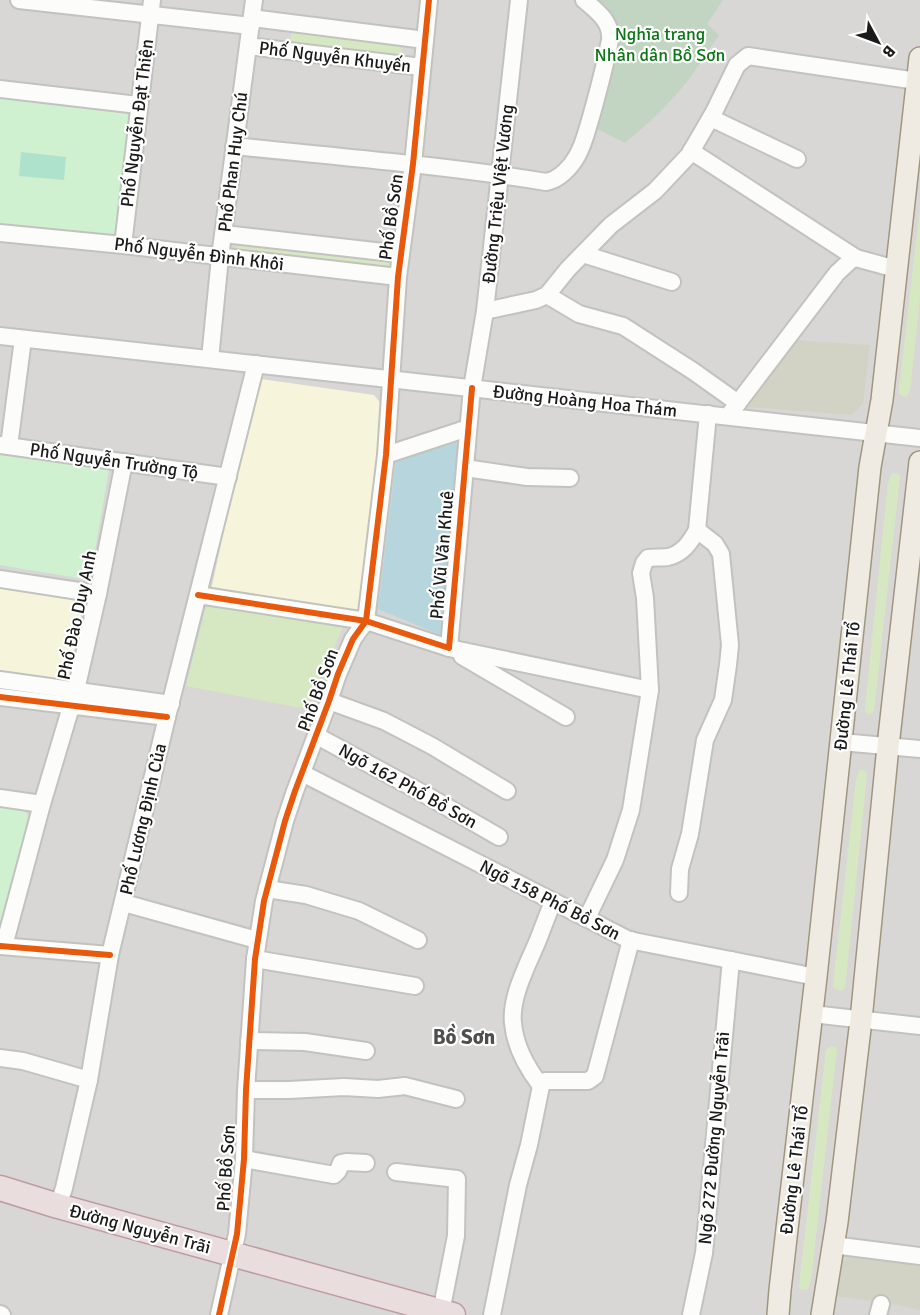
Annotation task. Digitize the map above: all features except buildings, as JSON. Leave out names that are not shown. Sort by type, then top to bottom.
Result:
[{"type":"highway","name":"Đường Nguyễn Trãi","points":[[0,1188],[233,1254],[410,1309],[447,1313]]},
{"type":"main road","name":"Đường Lê Thái Tổ","points":[[778,1315],[870,467],[882,400],[920,58]]},
{"type":"main road","points":[[822,1315],[861,1020],[888,746],[920,462]]},
{"type":"street","name":"Phố Nguyễn Khuyến","points":[[19,0],[151,8],[251,22],[425,40]]},
{"type":"street","name":"Phố Phan Huy Chú","points":[[210,359],[220,257],[254,0]]},
{"type":"street","name":"Phố Bồ Sơn","points":[[219,1315],[237,1234],[244,1159],[255,959],[267,889],[285,821],[338,674],[353,639],[366,621],[386,455],[401,254],[413,164],[429,0]]},
{"type":"street","name":"Đường Triệu Việt Vương","points":[[472,388],[485,311],[519,0]]},
{"type":"street","points":[[234,146],[552,181],[577,157],[584,141],[608,53],[611,33],[603,17],[584,0]]},
{"type":"street","name":"Phố Nguyễn Đạt Thiện","points":[[123,245],[151,8]]},
{"type":"street","name":"Phố Nguyễn Khuyến","points":[[248,46],[422,67]]},
{"type":"street","points":[[485,311],[536,300],[547,295],[568,269],[611,225],[655,191],[691,151],[711,118],[737,65],[748,56],[917,81]]},
{"type":"street","points":[[0,89],[138,105]]},
{"type":"street","points":[[711,118],[797,159]]},
{"type":"street","points":[[691,151],[856,258],[896,269]]},
{"type":"street","name":"Phố Nguyễn Đình Khôi","points":[[0,233],[399,277]]},
{"type":"street","name":"Phố Nguyễn Đình Khôi","points":[[224,234],[401,254]]},
{"type":"street","points":[[583,254],[672,282]]},
{"type":"street","points":[[728,416],[837,273],[856,258]]},
{"type":"street","points":[[547,295],[579,314],[623,326],[738,403]]},
{"type":"street","name":"Đường Hoàng Hoa Thám","points":[[0,336],[920,438]]},
{"type":"street","points":[[4,445],[23,339]]},
{"type":"street","name":"Phố Lương Định Của","points":[[58,1206],[89,1080],[110,955],[256,364]]},
{"type":"street","name":"Phố Vũ Văn Khuê","points":[[198,595],[366,621],[449,648],[472,388]]},
{"type":"street","points":[[588,918],[615,860],[631,810],[650,690],[645,598],[641,573],[648,558],[666,558],[678,554],[697,530],[708,414]]},
{"type":"street","points":[[386,455],[468,428]]},
{"type":"street","name":"Phố Nguyễn Trường Tộ","points":[[4,445],[228,477]]},
{"type":"street","name":"Phố Đào Duy Anh","points":[[2,946],[74,698],[98,594],[124,462]]},
{"type":"street","points":[[465,468],[527,477],[570,478]]},
{"type":"street","points":[[679,893],[680,869],[690,834],[705,740],[723,700],[730,645],[721,554],[715,544],[697,530]]},
{"type":"street","points":[[0,579],[98,594]]},
{"type":"street","points":[[449,648],[650,690]]},
{"type":"street","points":[[449,648],[566,717]]},
{"type":"street","points":[[0,680],[74,698]]},
{"type":"street","points":[[0,697],[74,698],[169,710]]},
{"type":"street","points":[[329,702],[384,721],[432,746],[507,791]]},
{"type":"street","name":"Ngõ 162 Phố Bồ Sơn","points":[[317,736],[499,837]]},
{"type":"street","points":[[841,742],[920,749]]},
{"type":"street","name":"Ngõ 158 Phố Bồ Sơn","points":[[302,773],[631,940],[816,977]]},
{"type":"street","points":[[0,798],[42,804]]},
{"type":"street","points":[[267,889],[306,895],[358,911],[418,940]]},
{"type":"street","points":[[541,1086],[517,1044],[512,1021],[519,987],[553,901]]},
{"type":"street","points":[[124,903],[257,940]]},
{"type":"street","points":[[492,1315],[518,1185],[542,1082],[588,1081],[595,1076],[631,940]]},
{"type":"street","points":[[2,946],[110,955]]},
{"type":"street","points":[[255,959],[415,986]]},
{"type":"street","name":"Ngõ 272 Đường Nguyễn Trãi","points":[[691,1315],[704,1253],[731,960]]},
{"type":"street","points":[[812,1014],[920,1026]]},
{"type":"street","points":[[249,1041],[305,1042],[366,1051]]},
{"type":"street","points":[[0,1058],[23,1060],[89,1080]]},
{"type":"street","points":[[246,1090],[344,1087],[378,1089],[405,1086],[456,1099]]},
{"type":"street","points":[[244,1159],[334,1175],[341,1163],[346,1161],[366,1163]]},
{"type":"street","points":[[396,1172],[456,1179],[456,1236],[447,1313]]},
{"type":"street","points":[[833,1245],[920,1256]]},
{"type":"shaded area","points":[[0,0],[920,0],[920,1315],[0,1315]]},
{"type":"shaded area","points":[[292,29],[402,43],[400,58],[290,44]]},
{"type":"shaded area","points":[[0,93],[123,108],[131,116],[120,230],[110,239],[0,227]]},
{"type":"shaded area","points":[[920,207],[920,297],[911,383],[906,397],[899,394],[899,390]]},
{"type":"shaded area","points":[[237,241],[395,260],[393,272],[236,253]]},
{"type":"shaded area","points":[[795,340],[870,345],[863,404],[852,415],[746,407],[748,399]]},
{"type":"shaded area","points":[[261,379],[374,395],[382,405],[363,608],[354,614],[211,591],[234,482]]},
{"type":"shaded area","points":[[0,455],[109,469],[90,580],[0,565]]},
{"type":"shaded area","points":[[467,472],[535,480],[534,511],[524,512],[521,544],[461,536]]},
{"type":"shaded area","points":[[892,473],[897,473],[900,477],[874,711],[868,714],[865,708],[888,483]]},
{"type":"shaded area","points":[[0,584],[85,597],[68,682],[0,673]]},
{"type":"shaded area","points":[[211,606],[344,625],[307,709],[186,686],[205,611]]},
{"type":"shaded area","points":[[860,770],[866,772],[867,776],[845,988],[841,991],[833,985],[856,780]]},
{"type":"shaded area","points":[[0,807],[25,811],[28,816],[3,933],[0,935]]},
{"type":"shaded area","points":[[831,1046],[837,1049],[811,1281],[808,1289],[803,1290],[799,1286],[826,1050]]},
{"type":"shaded area","points":[[848,1257],[920,1264],[920,1310],[834,1296],[839,1264]]},
{"type":"green space","name":"Nghĩa trang Nhân dân Bồ Sơn","points":[[598,0],[723,0],[707,24],[719,35],[685,84],[652,119],[625,143],[595,128],[614,54],[617,26],[612,13]]},
{"type":"green space","points":[[21,152],[66,157],[64,180],[19,176]]},
{"type":"water","points":[[459,442],[443,636],[378,609],[396,460]]},
{"type":"cycle path","points":[[219,1315],[237,1234],[244,1159],[255,959],[264,901],[295,791],[338,674],[353,639],[366,621],[386,455],[398,277],[413,164],[429,0]]},
{"type":"cycle path","points":[[198,595],[366,621],[449,648],[472,388]]},
{"type":"cycle path","points":[[0,697],[167,717]]},
{"type":"cycle path","points":[[0,946],[110,955]]},
{"type":"district","name":"Bồ Sơn","points":[[464,1037]]}]
